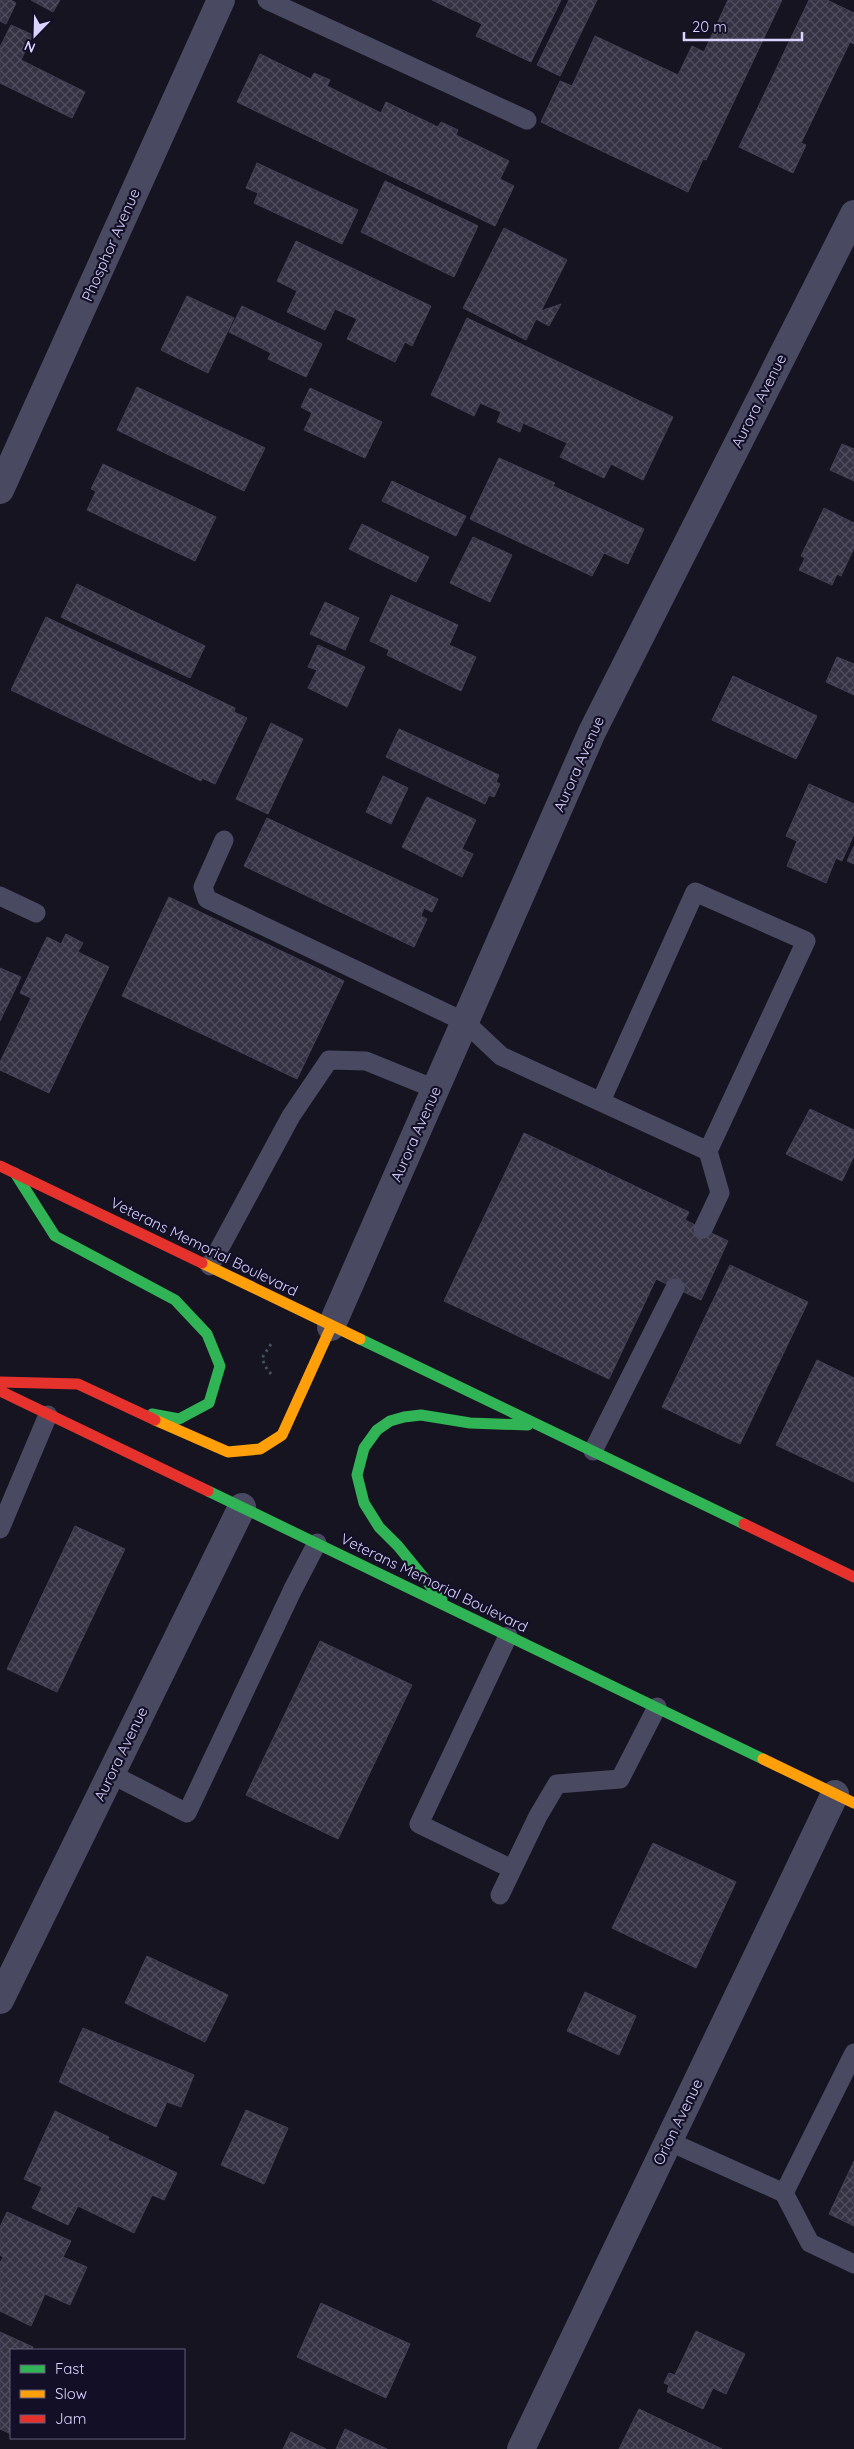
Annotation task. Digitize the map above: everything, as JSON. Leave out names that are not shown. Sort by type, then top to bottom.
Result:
[{"type":"main road","name":"Veterans Memorial Boulevard","points":[[0,1166],[210,1266],[331,1327],[540,1425],[854,1577]]},
{"type":"main road","points":[[16,1174],[55,1236],[175,1300],[207,1334],[220,1366],[209,1404],[179,1418],[129,1409]]},
{"type":"main road","points":[[0,1382],[78,1384],[129,1409],[228,1452],[260,1449],[282,1435],[331,1327]]},
{"type":"main road","name":"Veterans Memorial Boulevard","points":[[0,1391],[844,1799]]},
{"type":"main road","points":[[446,1605],[398,1546],[379,1527],[364,1503],[357,1475],[364,1448],[377,1430],[390,1421],[404,1416],[421,1415],[470,1423],[540,1425]]},
{"type":"street","name":"Phosphor Avenue","points":[[0,490],[221,0]]},
{"type":"street","name":"Aurora Avenue","points":[[331,1327],[592,732],[854,214]]},
{"type":"street","name":"Aurora Avenue","points":[[0,2000],[242,1507]]},
{"type":"street","name":"Orion Avenue","points":[[520,2449],[668,2141],[844,1799]]},
{"type":"lane","points":[[268,0],[527,120]]},
{"type":"lane","points":[[224,840],[203,887],[207,899],[465,1022],[502,1056],[708,1151]]},
{"type":"lane","points":[[601,1101],[695,892],[806,941],[708,1151],[720,1193],[703,1228]]},
{"type":"lane","points":[[0,896],[36,913]]},
{"type":"lane","points":[[210,1266],[291,1116],[330,1060],[366,1061],[435,1089]]},
{"type":"lane","points":[[593,1451],[674,1288]]},
{"type":"lane","points":[[0,1528],[48,1415]]},
{"type":"lane","points":[[111,1774],[187,1813],[293,1589],[317,1543]]},
{"type":"lane","points":[[508,1636],[419,1824],[512,1869]]},
{"type":"lane","points":[[500,1895],[538,1816],[557,1784],[620,1779],[657,1707]]},
{"type":"lane","points":[[784,2193],[854,2053]]},
{"type":"lane","points":[[668,2141],[784,2193],[810,2243],[854,2264]]},
{"type":"building","points":[[0,0],[11,0],[16,3],[6,24],[0,21]]},
{"type":"building","points":[[31,0],[60,0],[53,12]]},
{"type":"building","points":[[432,0],[561,0],[531,62],[476,36],[482,24]]},
{"type":"building","points":[[569,0],[597,0],[560,76],[537,65]]},
{"type":"building","points":[[728,0],[782,0],[706,160],[703,159],[688,192],[541,122],[560,81],[572,86],[595,36],[678,75],[692,46],[704,52]]},
{"type":"building","points":[[809,0],[827,0],[854,13],[854,44],[850,42],[801,143],[806,145],[793,173],[739,147]]},
{"type":"building","points":[[11,25],[33,35],[21,60],[85,92],[72,118],[0,83],[0,47]]},
{"type":"building","points":[[260,54],[311,79],[314,73],[330,80],[327,86],[381,113],[386,102],[438,127],[441,122],[458,130],[456,135],[509,161],[500,179],[514,186],[495,226],[237,102]]},
{"type":"building","points":[[257,163],[358,210],[342,244],[254,203],[258,193],[246,188]]},
{"type":"building","points":[[385,181],[478,226],[454,277],[361,232]]},
{"type":"building","points":[[504,228],[567,260],[541,311],[561,304],[549,326],[536,319],[526,340],[463,308]]},
{"type":"building","points":[[296,241],[431,306],[412,346],[405,342],[395,362],[347,339],[357,319],[335,309],[325,330],[287,312],[297,291],[277,281]]},
{"type":"building","points":[[187,296],[234,318],[208,373],[161,350]]},
{"type":"building","points":[[242,306],[322,344],[306,377],[268,359],[271,353],[229,332]]},
{"type":"building","points":[[467,318],[673,417],[643,480],[611,464],[604,478],[560,457],[567,443],[523,423],[520,432],[497,422],[501,412],[480,403],[474,416],[431,395]]},
{"type":"building","points":[[137,387],[265,448],[244,491],[117,430]]},
{"type":"building","points":[[310,388],[382,422],[365,458],[304,430],[312,413],[301,407]]},
{"type":"building","points":[[842,444],[854,449],[854,481],[830,470]]},
{"type":"building","points":[[499,458],[555,483],[553,486],[644,529],[628,564],[604,553],[592,576],[470,519]]},
{"type":"building","points":[[103,464],[216,517],[195,561],[87,510],[96,491],[91,489]]},
{"type":"building","points":[[392,481],[466,516],[456,536],[382,501]]},
{"type":"building","points":[[824,508],[854,523],[854,548],[841,576],[837,574],[832,585],[799,570],[805,558],[801,556]]},
{"type":"building","points":[[362,524],[429,557],[416,582],[349,549]]},
{"type":"building","points":[[473,537],[512,555],[490,602],[450,583]]},
{"type":"building","points":[[77,584],[205,646],[190,678],[61,617]]},
{"type":"building","points":[[391,595],[458,625],[449,645],[476,657],[461,691],[387,655],[389,650],[370,641]]},
{"type":"building","points":[[325,602],[359,618],[345,650],[310,634]]},
{"type":"building","points":[[46,617],[235,708],[234,712],[247,718],[215,784],[202,778],[201,781],[11,690]]},
{"type":"building","points":[[318,645],[365,667],[347,707],[308,688],[317,670],[308,667]]},
{"type":"building","points":[[837,657],[854,664],[854,695],[826,682]]},
{"type":"building","points":[[733,676],[817,716],[796,759],[712,720]]},
{"type":"building","points":[[271,723],[303,739],[268,814],[236,799]]},
{"type":"building","points":[[399,729],[499,775],[496,782],[500,784],[494,797],[489,795],[485,804],[386,757]]},
{"type":"building","points":[[383,776],[408,788],[391,824],[366,812]]},
{"type":"building","points":[[809,784],[854,804],[854,834],[842,861],[836,858],[826,883],[787,866],[797,841],[786,836]]},
{"type":"building","points":[[427,797],[476,820],[462,849],[473,854],[462,877],[402,847]]},
{"type":"building","points":[[267,818],[438,899],[432,912],[424,908],[421,916],[427,919],[414,947],[244,866]]},
{"type":"building","points":[[854,846],[854,864],[847,861]]},
{"type":"building","points":[[169,897],[344,981],[297,1079],[122,996]]},
{"type":"building","points":[[66,934],[83,943],[78,952],[109,967],[49,1093],[0,1070],[0,1062],[31,998],[20,993],[47,937],[61,944]]},
{"type":"building","points":[[0,968],[21,977],[0,1021]]},
{"type":"building","points":[[810,1109],[854,1130],[854,1156],[842,1181],[786,1154]]},
{"type":"building","points":[[524,1133],[689,1212],[685,1220],[728,1241],[701,1300],[656,1279],[609,1379],[444,1301]]},
{"type":"building","points":[[730,1265],[808,1302],[740,1444],[662,1407]]},
{"type":"building","points":[[817,1360],[854,1378],[854,1482],[776,1445]]},
{"type":"building","points":[[75,1526],[125,1549],[57,1692],[7,1669]]},
{"type":"building","points":[[320,1641],[412,1685],[338,1839],[246,1795]]},
{"type":"building","points":[[653,1843],[736,1882],[696,1968],[612,1928]]},
{"type":"building","points":[[147,1956],[228,1995],[205,2042],[125,2003]]},
{"type":"building","points":[[585,1992],[636,2016],[619,2055],[567,2031]]},
{"type":"building","points":[[83,2028],[194,2075],[181,2107],[167,2102],[156,2127],[59,2082]]},
{"type":"building","points":[[246,2110],[288,2128],[264,2184],[221,2165]]},
{"type":"building","points":[[55,2111],[109,2137],[108,2140],[177,2173],[164,2200],[152,2195],[134,2233],[78,2206],[68,2225],[32,2208],[42,2187],[24,2179]]},
{"type":"building","points":[[854,2161],[854,2226],[829,2214]]},
{"type":"building","points":[[7,2212],[71,2241],[63,2257],[87,2267],[70,2305],[45,2294],[31,2326],[0,2311],[0,2263],[3,2257],[0,2255],[0,2227]]},
{"type":"building","points":[[321,2303],[410,2344],[386,2398],[297,2357]]},
{"type":"building","points":[[696,2331],[745,2354],[726,2394],[713,2388],[703,2409],[667,2392],[669,2385],[664,2383],[669,2373],[675,2375]]},
{"type":"building","points":[[0,2332],[33,2347],[32,2349],[10,2349],[10,2434],[0,2429]]},
{"type":"building","points":[[639,2409],[722,2449],[619,2449]]},
{"type":"building","points":[[345,2429],[387,2449],[336,2449]]},
{"type":"building","points":[[291,2432],[326,2449],[283,2449]]},
{"type":"traffic: fast","points":[[15,1173],[55,1236],[175,1300],[207,1334],[220,1366],[209,1403],[179,1419],[152,1414]]},
{"type":"traffic: fast","points":[[360,1339],[744,1524]]},
{"type":"traffic: fast","points":[[442,1600],[398,1546],[379,1527],[364,1503],[357,1475],[364,1448],[377,1430],[390,1421],[404,1417],[421,1415],[470,1423],[528,1425]]},
{"type":"traffic: fast","points":[[208,1491],[763,1759]]},
{"type":"traffic: slow","points":[[202,1263],[360,1339]]},
{"type":"traffic: slow","points":[[155,1420],[228,1452],[260,1449],[282,1435],[331,1327]]},
{"type":"traffic: slow","points":[[763,1759],[854,1803]]},
{"type":"traffic: jam","points":[[0,1166],[202,1263]]},
{"type":"traffic: jam","points":[[0,1382],[78,1384],[155,1420]]},
{"type":"traffic: jam","points":[[0,1391],[208,1491]]},
{"type":"traffic: jam","points":[[744,1524],[854,1577]]}]
